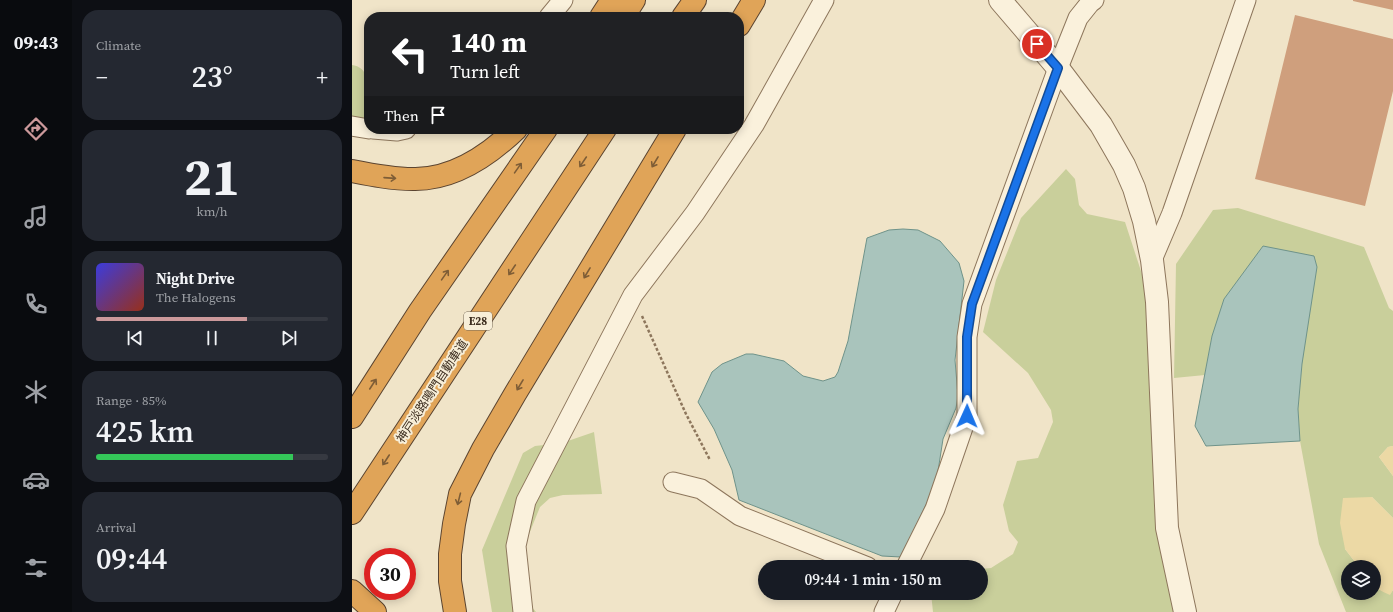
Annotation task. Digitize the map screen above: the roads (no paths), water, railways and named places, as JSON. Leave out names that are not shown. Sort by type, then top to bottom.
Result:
[{"type":"highway","points":[[604,12],[612,0]]},
{"type":"highway","points":[[626,12],[634,0]]},
{"type":"highway","points":[[687,12],[695,0]]},
{"type":"highway","points":[[744,16],[754,0]]},
{"type":"highway","points":[[352,171],[378,176],[414,179],[435,176],[454,171],[478,160],[511,134]]},
{"type":"highway","points":[[352,417],[420,311],[543,134]]},
{"type":"highway","name":"神戸淡路鳴門自動車道","points":[[352,513],[602,134]]},
{"type":"highway","points":[[455,612],[450,581],[450,554],[460,494],[483,449],[515,394],[672,134]]},
{"type":"highway","points":[[352,591],[375,612]]},
{"type":"street","points":[[553,12],[563,0]]},
{"type":"street","points":[[523,612],[516,546],[526,501],[633,296],[694,213],[754,125],[824,0]]},
{"type":"street","points":[[1000,0],[1058,68],[1101,125],[1124,165],[1134,188],[1144,221],[1152,260],[1158,302],[1167,528],[1185,612]]},
{"type":"street","points":[[910,560],[935,509],[967,416],[967,337],[972,304],[1058,68],[1078,18],[1094,0]]},
{"type":"street","points":[[1152,260],[1172,213],[1246,0]]},
{"type":"street","points":[[352,126],[364,128]]},
{"type":"street","points":[[672,482],[701,489],[740,516],[850,560]]},
{"type":"street","points":[[884,612],[890,600]]},
{"type":"water","points":[[889,230],[918,230],[940,241],[959,263],[964,281],[955,360],[958,396],[956,408],[943,439],[936,484],[901,557],[882,556],[739,500],[732,470],[714,429],[698,402],[712,372],[722,364],[746,354],[753,354],[784,361],[803,376],[823,381],[835,377],[848,341],[867,238]]},
{"type":"water","points":[[1263,246],[1314,256],[1317,267],[1302,364],[1298,409],[1300,441],[1206,446],[1195,426],[1212,336],[1224,299]]}]
